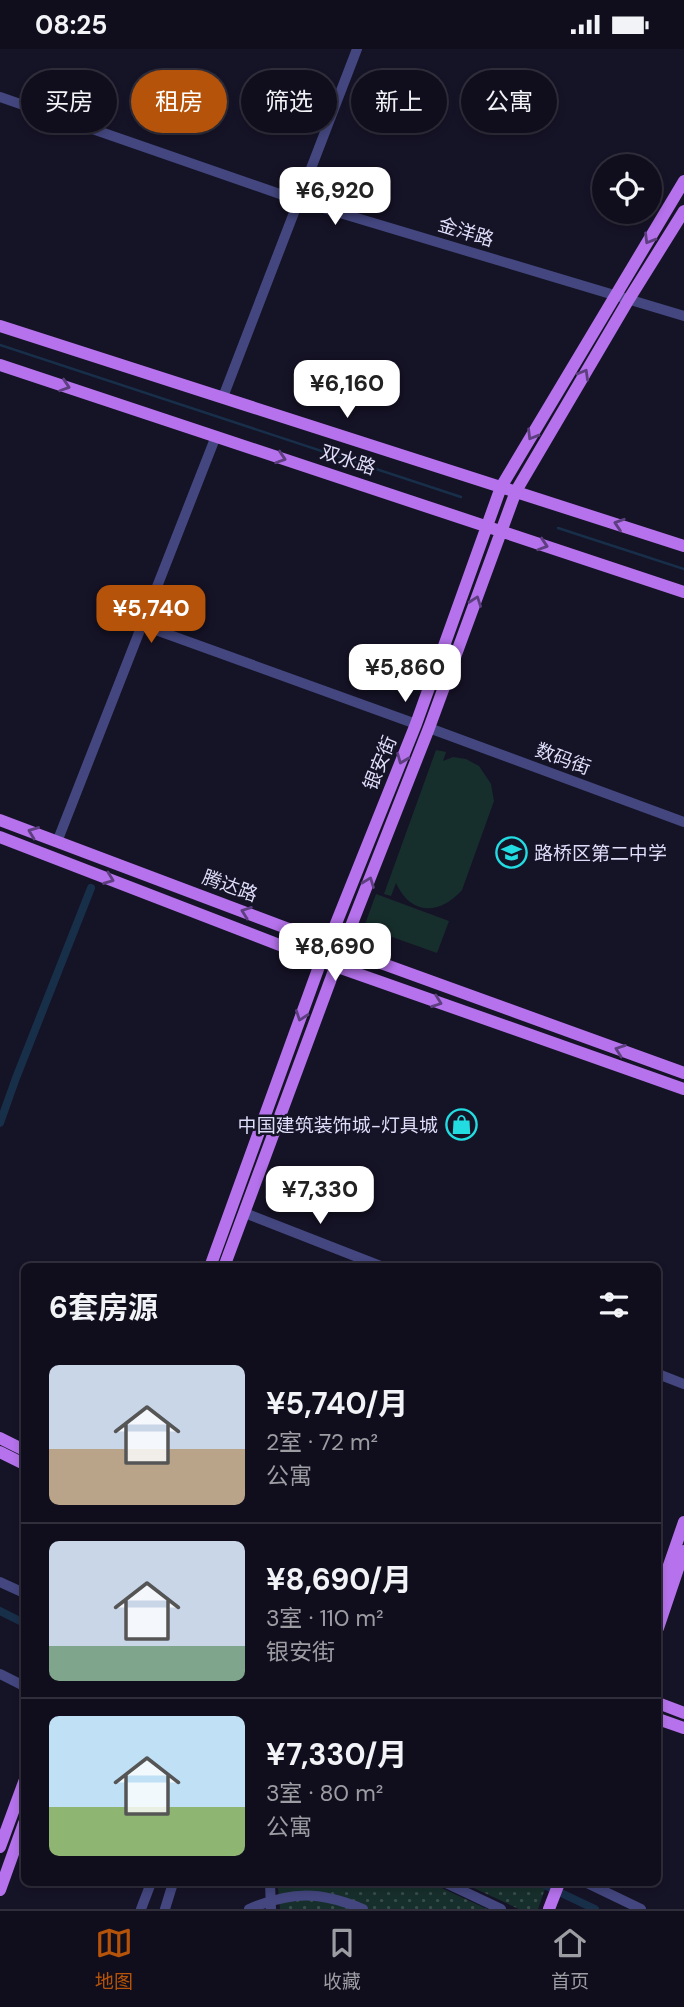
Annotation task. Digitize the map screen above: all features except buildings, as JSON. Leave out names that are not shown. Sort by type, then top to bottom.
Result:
[{"type":"main road","name":"银安街","points":[[211,1263],[321,961],[416,724],[502,487],[684,181]]},
{"type":"main road","name":"银安街","points":[[226,1263],[516,491],[684,211]]},
{"type":"main road","name":"双水路","points":[[0,326],[684,546]]},
{"type":"main road","name":"双水路","points":[[0,365],[684,592]]},
{"type":"main road","name":"腾达路","points":[[0,820],[342,950],[684,1073]]},
{"type":"main road","name":"腾达路","points":[[0,837],[321,961],[684,1089]]},
{"type":"main road","points":[[0,1438],[21,1448]]},
{"type":"main road","points":[[0,1452],[21,1462]]},
{"type":"main road","points":[[661,1588],[684,1522]]},
{"type":"main road","points":[[661,1619],[684,1551]]},
{"type":"main road","points":[[661,1704],[684,1713]]},
{"type":"main road","points":[[661,1720],[684,1728]]},
{"type":"main road","points":[[0,1847],[4,1825],[21,1788]]},
{"type":"main road","points":[[0,1890],[21,1831]]},
{"type":"main road","points":[[554,1908],[558,1886]]},
{"type":"main road","points":[[554,1908],[565,1886]]},
{"type":"street","points":[[223,397],[357,49]]},
{"type":"street","name":"金洋路","points":[[0,97],[300,201],[684,316]]},
{"type":"street","points":[[57,842],[216,436]]},
{"type":"street","points":[[142,625],[416,724]]},
{"type":"street","name":"数码街","points":[[429,728],[684,822]]},
{"type":"street","points":[[245,1213],[373,1263]]},
{"type":"street","points":[[661,1375],[684,1384]]},
{"type":"street","points":[[0,1582],[21,1592]]},
{"type":"street","points":[[0,1674],[21,1684]]},
{"type":"street","points":[[141,1909],[150,1886]]},
{"type":"street","points":[[165,1909],[172,1886]]},
{"type":"street","points":[[270,1886],[271,1905]]},
{"type":"street","points":[[452,1886],[501,1909]]},
{"type":"street","points":[[593,1886],[641,1909]]},
{"type":"street","points":[[249,1909],[271,1905],[280,1897],[309,1895],[341,1900],[363,1909]]},
{"type":"green space","points":[[436,750],[446,752],[443,761],[453,757],[466,759],[479,766],[491,784],[494,801],[462,890],[445,904],[426,908],[410,902],[396,883],[391,896],[384,894]]},
{"type":"green space","points":[[376,894],[449,921],[437,953],[364,927]]},
{"type":"green space","points":[[437,1886],[487,1909],[280,1909],[278,1888]]},
{"type":"green space","points":[[469,1886],[546,1886],[538,1909],[519,1909]]},
{"type":"waterway","points":[[0,345],[461,497]]},
{"type":"waterway","points":[[558,528],[684,569]]},
{"type":"waterway","points":[[0,1123],[91,888]]},
{"type":"waterway","points":[[0,1611],[21,1622]]},
{"type":"waterway","points":[[546,1886],[595,1909]]},
{"type":"place","name":"路桥区第二中学","points":[[511,853]]},
{"type":"place","name":"中国建筑装饰城-灯具城","points":[[461,1125]]}]
